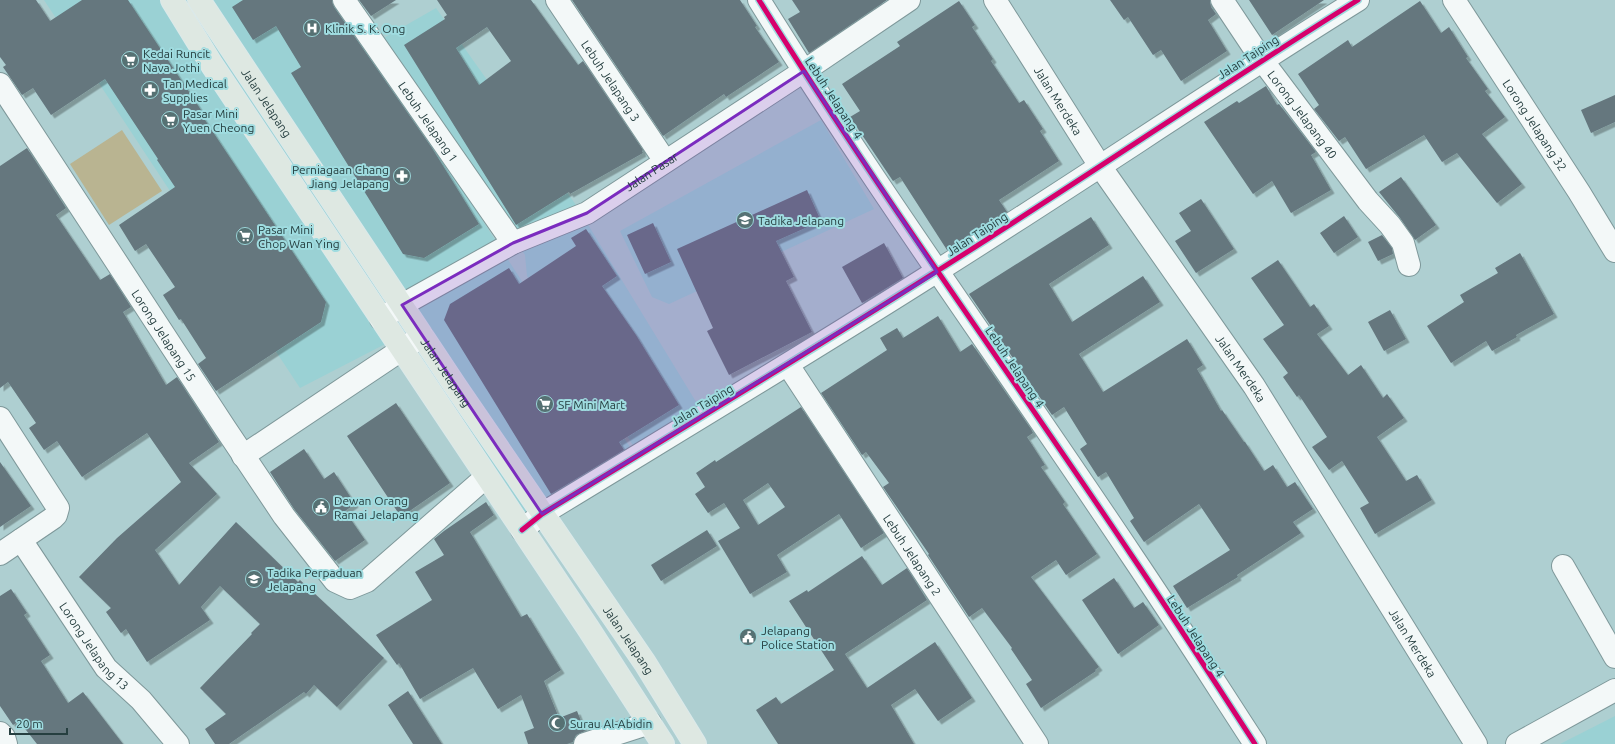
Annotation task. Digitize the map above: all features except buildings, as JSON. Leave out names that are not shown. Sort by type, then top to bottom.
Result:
[{"type":"main road","name":"Jalan Jelapang","points":[[172,0],[212,65],[663,744]]},
{"type":"main road","name":"Jalan Jelapang","points":[[199,0],[422,336],[648,668],[695,744]]},
{"type":"street","name":"Lebuh Jelapang 1","points":[[344,0],[513,243]]},
{"type":"street","name":"Lebuh Jelapang 3","points":[[557,0],[665,161]]},
{"type":"street","name":"Lebuh Jelapang 4","points":[[759,0],[804,71],[937,272],[1132,555],[1255,744]]},
{"type":"street","name":"Jalan Pasar","points":[[382,319],[402,305],[513,243],[587,213],[804,71],[909,0]]},
{"type":"street","name":"Jalan Merdeka","points":[[995,0],[1100,166],[1254,386],[1476,744]]},
{"type":"street","name":"Lorong Jelapang 40","points":[[1222,0],[1262,60],[1358,188],[1390,225],[1403,243],[1409,265]]},
{"type":"street","name":"Jalan Taiping","points":[[522,530],[542,514],[788,365],[937,272],[1262,60],[1358,0]]},
{"type":"street","name":"Lorong Jelapang 32","points":[[1454,0],[1575,186],[1615,251]]},
{"type":"street","name":"Lorong Jelapang 15","points":[[0,84],[243,456],[284,516],[335,581],[350,588],[367,581],[486,477]]},
{"type":"street","points":[[243,456],[422,336]]},
{"type":"street","name":"Lebuh Jelapang 2","points":[[788,365],[1037,744]]},
{"type":"street","points":[[0,418],[56,506],[57,511],[53,518],[0,554]]},
{"type":"street","name":"Lorong Jelapang 13","points":[[21,540],[106,668],[141,700],[178,744]]},
{"type":"street","points":[[1563,566],[1615,656]]},
{"type":"street","points":[[1517,744],[1615,690]]},
{"type":"street","points":[[585,744],[650,723]]},
{"type":"street","points":[[0,732],[4,737],[6,744]]},
{"type":"highlighted area","points":[[804,71],[937,272],[542,514],[402,305],[513,243],[587,213]]},
{"type":"shaded area","points":[[44,0],[339,0],[637,458],[519,531],[393,340],[300,388]]},
{"type":"shaded area","points":[[436,8],[576,205],[701,410],[634,447],[527,276],[525,255],[382,39]]},
{"type":"shaded area","name":"Tadika Jelapang","points":[[821,120],[874,209],[669,304],[652,297],[620,231]]},
{"type":"shaded area","points":[[122,130],[162,191],[109,225],[70,164]]},
{"type":"shaded area","points":[[1615,716],[1615,744],[1560,744]]},
{"type":"cycle path","points":[[759,0],[850,141],[1148,579],[1255,744]]},
{"type":"cycle path","points":[[522,530],[542,514],[885,304],[1358,0]]},
{"type":"place","name":"Klinik S. K. Ong","points":[[312,28]]},
{"type":"place","name":"Kedai Runcit Nava Jothi","points":[[130,60]]},
{"type":"place","name":"Tan Medical Supplies","points":[[150,90]]},
{"type":"place","name":"Pasar Mini Yuen Cheong","points":[[170,120]]},
{"type":"place","name":"Perniagaan Chang Jiang Jelapang","points":[[402,176]]},
{"type":"place","name":"Tadika Jelapang","points":[[745,220]]},
{"type":"place","name":"Pasar Mini Chop Wan Ying","points":[[245,236]]},
{"type":"place","name":"SF Mini Mart","points":[[545,404]]},
{"type":"place","name":"Dewan Orang Ramai Jelapang","points":[[321,507]]},
{"type":"place","name":"Tadika Perpaduan Jelapang","points":[[254,579]]},
{"type":"place","name":"Jelapang Police Station","points":[[748,637]]},
{"type":"place","name":"Surau Al-Abidin","points":[[557,723]]}]
